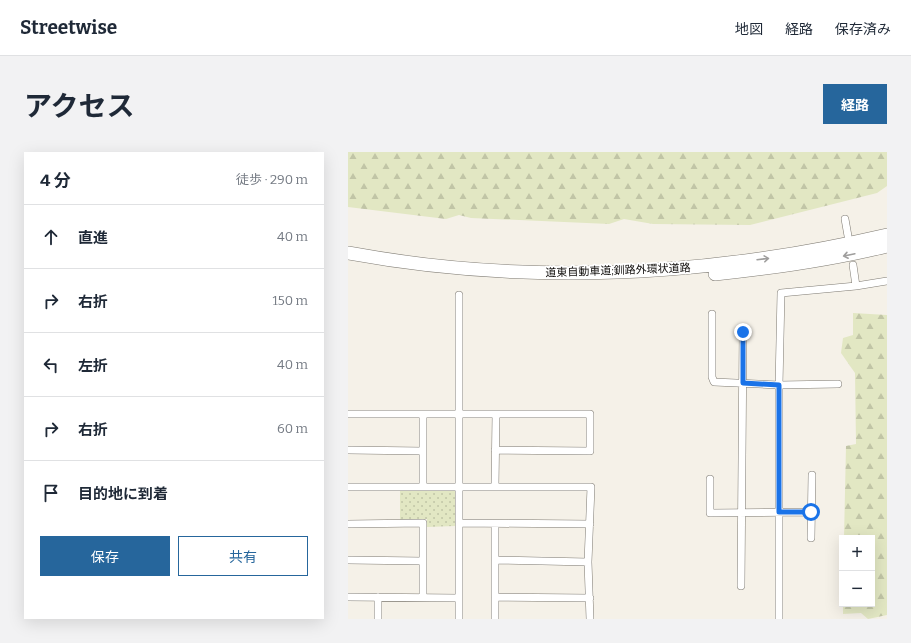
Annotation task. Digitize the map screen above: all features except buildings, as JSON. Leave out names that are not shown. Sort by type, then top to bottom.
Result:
[{"type":"highway","name":"道東自動車道;釧路外環状道路","points":[[348,253],[415,264],[506,272],[603,272],[662,270],[759,259],[839,246],[887,234]]},
{"type":"highway","name":"道東自動車道;釧路外環状道路","points":[[348,258],[415,269],[507,278],[647,278],[715,274],[784,266],[848,256],[887,246]]},
{"type":"street","points":[[845,219],[848,236]]},
{"type":"street","points":[[853,265],[856,286]]},
{"type":"street","points":[[779,619],[779,385],[781,294],[887,281]]},
{"type":"street","points":[[459,295],[459,619]]},
{"type":"street","points":[[712,314],[712,377],[714,382],[779,385],[838,384]]},
{"type":"street","points":[[741,586],[743,332]]},
{"type":"street","points":[[348,414],[590,414],[590,451],[495,450]]},
{"type":"street","points":[[423,414],[423,487]]},
{"type":"street","points":[[495,487],[496,414]]},
{"type":"street","points":[[348,450],[423,451]]},
{"type":"street","points":[[811,538],[812,475]]},
{"type":"street","points":[[710,479],[710,514],[811,512]]},
{"type":"street","points":[[348,487],[590,487],[588,562],[590,619]]},
{"type":"street","points":[[348,524],[423,523],[423,597]]},
{"type":"street","points":[[459,524],[590,524]]},
{"type":"street","points":[[495,619],[496,524]]},
{"type":"street","points":[[348,560],[424,561]]},
{"type":"street","points":[[495,560],[588,562]]},
{"type":"street","points":[[348,597],[459,598]]},
{"type":"street","points":[[378,597],[378,619]]},
{"type":"street","points":[[495,597],[590,598]]},
{"type":"green space","points":[[348,152],[887,152],[887,186],[877,193],[750,225],[653,224],[624,219],[609,224],[471,218],[459,215],[446,219],[348,207]]},
{"type":"green space","points":[[853,313],[887,315],[887,615],[868,619],[861,613],[843,614],[843,607],[875,607],[875,535],[844,535],[846,446],[856,444],[855,373],[841,353],[843,338],[853,335]]},
{"type":"green space","points":[[400,491],[455,491],[455,526],[427,527],[427,519],[400,520]]},
{"type":"route","points":[[743,332],[743,383],[779,385],[779,512],[811,512]]}]
